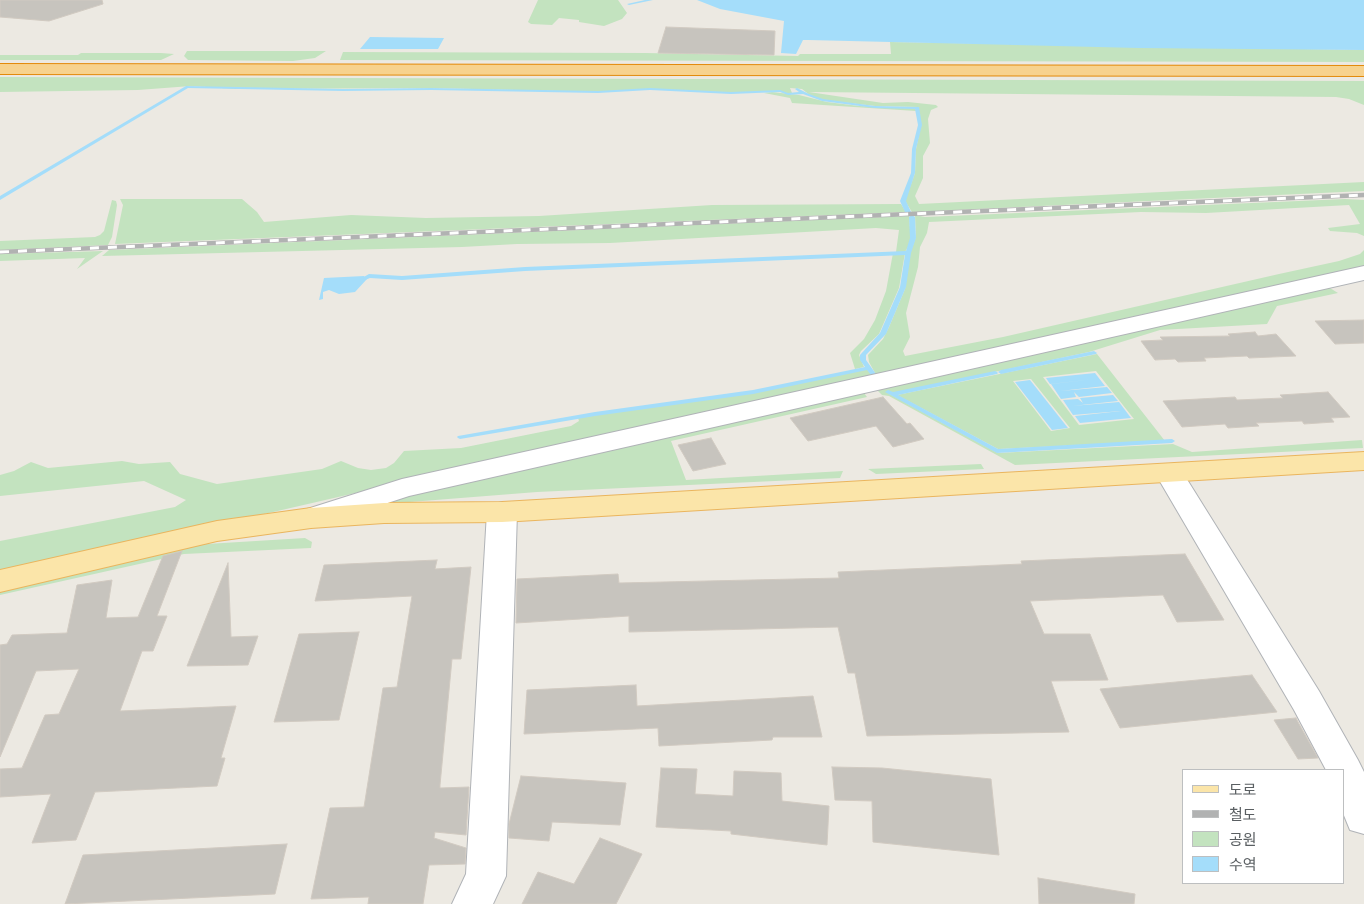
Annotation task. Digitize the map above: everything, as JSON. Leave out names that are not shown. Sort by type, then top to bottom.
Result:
[{"type":"highway","points":[[0,69],[1364,71]]},
{"type":"main road","points":[[0,581],[217,531],[311,518],[384,513],[502,512],[1364,461]]},
{"type":"street","points":[[311,518],[402,488],[1364,273]]},
{"type":"street","points":[[1169,472],[1307,700],[1354,770],[1364,818]]},
{"type":"street","points":[[472,904],[486,876],[502,512]]},
{"type":"green space","points":[[538,0],[618,0],[627,13],[622,19],[604,26],[579,22],[579,20],[559,18],[552,25],[531,24],[528,22]]},
{"type":"green space","points":[[890,42],[1364,50],[1364,62],[340,60],[343,52],[645,53],[798,56],[800,54],[891,54]]},
{"type":"green space","points":[[187,51],[326,51],[315,58],[293,61],[188,60],[184,56]]},
{"type":"green space","points":[[81,53],[174,54],[161,60],[0,60],[0,55],[78,55]]},
{"type":"green space","points":[[0,77],[1364,81],[1364,105],[1349,99],[1336,97],[809,92],[883,103],[908,102],[936,105],[938,107],[931,110],[928,119],[930,143],[923,156],[923,178],[915,196],[919,204],[1364,182],[1364,191],[912,212],[905,201],[915,173],[916,149],[921,125],[918,107],[875,106],[823,100],[811,96],[802,89],[790,88],[792,93],[788,94],[780,91],[731,93],[651,89],[598,92],[431,88],[236,89],[191,86],[138,90],[0,92]]},
{"type":"green space","points":[[772,92],[859,106],[915,108],[916,111],[792,103],[790,98],[764,93]]},
{"type":"green space","points":[[120,199],[242,199],[257,212],[264,222],[351,215],[426,218],[539,216],[712,205],[901,204],[906,212],[115,244],[123,205]]},
{"type":"green space","points":[[1345,199],[1364,200],[1364,236],[1357,233],[1330,231],[1328,228],[1360,224],[1349,205],[1206,213],[1141,212],[929,222],[927,233],[920,247],[918,267],[906,313],[910,337],[903,351],[905,356],[1003,337],[1339,261],[1360,254],[1364,250],[1364,268],[1154,312],[0,575],[0,541],[175,507],[186,500],[144,481],[0,496],[0,475],[14,471],[31,462],[48,468],[122,461],[139,464],[170,462],[180,474],[217,484],[322,469],[341,461],[358,468],[371,470],[386,468],[394,463],[404,451],[461,448],[571,426],[579,421],[578,418],[595,414],[753,393],[867,369],[873,374],[875,373],[869,362],[868,355],[883,339],[905,289],[910,253],[916,237],[915,215],[925,217]]},
{"type":"green space","points":[[112,200],[116,201],[117,205],[112,237],[108,245],[0,250],[0,241],[95,237],[100,235],[104,231]]},
{"type":"green space","points":[[909,216],[911,242],[905,252],[896,252],[899,230],[876,228],[610,243],[102,256],[109,250]]},
{"type":"green space","points":[[103,251],[77,269],[85,258],[0,261],[0,254]]},
{"type":"green space","points":[[893,253],[905,253],[899,288],[879,334],[859,355],[864,367],[855,369],[850,353],[864,339],[875,320],[886,291]]},
{"type":"green space","points":[[1325,285],[1338,293],[1277,306],[1267,324],[1160,330],[1089,352],[890,394],[998,453],[1173,444],[1192,452],[1362,440],[1363,448],[1015,465],[889,396],[882,395],[878,391],[879,388]]},
{"type":"green space","points":[[1097,354],[1165,441],[998,449],[897,395]],"holes":[[[1096,371],[1134,419],[1079,425],[1043,377]],[[1031,379],[1070,428],[1051,431],[1013,381]]]},
{"type":"green space","points":[[864,393],[867,397],[671,441],[686,480],[843,471],[840,478],[537,492],[376,503]]},
{"type":"green space","points":[[981,464],[984,469],[876,474],[868,469]]},
{"type":"green space","points":[[305,538],[312,542],[311,548],[184,554],[0,595],[0,589],[190,545]]},
{"type":"water","points":[[697,0],[1364,0],[1364,50],[1139,48],[803,40],[796,54],[781,53],[784,21],[720,9]]},
{"type":"water","points":[[370,37],[444,38],[438,49],[360,49]]},
{"type":"water","points":[[364,276],[367,279],[355,292],[339,294],[329,290],[323,292],[323,299],[319,300],[324,278]]},
{"type":"water","points":[[1095,373],[1105,386],[1060,391],[1107,387],[1112,393],[1079,397],[1074,392],[1076,397],[1061,399],[1051,384],[1096,379],[1050,384],[1046,378]]},
{"type":"water","points":[[1030,380],[1068,428],[1052,430],[1015,382]]},
{"type":"water","points":[[1113,395],[1118,401],[1072,406],[1119,402],[1131,418],[1080,423],[1075,416],[1121,411],[1073,415],[1063,400],[1078,399],[1083,403],[1080,398]]},
{"type":"building","points":[[0,0],[102,0],[103,4],[49,21],[0,17]]},
{"type":"building","points":[[666,27],[775,31],[774,55],[658,53]]},
{"type":"building","points":[[1364,320],[1364,343],[1335,344],[1315,321]]},
{"type":"building","points":[[1255,332],[1258,336],[1276,334],[1296,356],[1204,358],[1206,361],[1178,362],[1175,359],[1155,360],[1141,341],[1163,340],[1160,337],[1230,336],[1228,334]]},
{"type":"building","points":[[1328,392],[1350,417],[1331,418],[1334,422],[1304,424],[1302,421],[1256,423],[1259,426],[1228,428],[1225,424],[1182,427],[1163,401],[1235,397],[1237,400],[1283,398],[1280,395]]},
{"type":"building","points":[[883,397],[907,424],[910,423],[924,439],[893,447],[876,426],[808,441],[790,418]]},
{"type":"building","points":[[711,438],[726,464],[693,471],[678,445]]},
{"type":"building","points":[[182,551],[157,616],[167,616],[153,651],[142,651],[120,711],[236,706],[221,758],[225,758],[217,786],[95,792],[76,840],[32,843],[51,794],[0,797],[0,769],[22,768],[45,715],[59,714],[79,669],[36,671],[0,757],[0,645],[7,644],[12,635],[67,633],[77,585],[112,580],[106,618],[138,617],[163,556]]},
{"type":"building","points":[[1185,554],[1224,620],[1177,622],[1163,595],[1030,601],[1044,634],[1090,634],[1108,680],[1051,681],[1069,732],[867,736],[855,673],[848,673],[838,627],[629,632],[629,616],[516,623],[517,579],[618,574],[619,583],[839,578],[838,572],[1022,564],[1021,561]]},
{"type":"building","points":[[437,560],[435,569],[471,567],[461,659],[452,659],[440,785],[440,788],[469,787],[466,835],[435,832],[434,838],[466,848],[465,864],[429,865],[423,904],[368,904],[369,897],[311,899],[330,808],[364,807],[383,688],[397,687],[412,596],[315,601],[324,565]]},
{"type":"building","points":[[228,563],[231,637],[258,636],[248,665],[187,666]]},
{"type":"building","points":[[359,632],[339,720],[274,722],[299,634]]},
{"type":"building","points":[[1252,675],[1277,712],[1120,728],[1100,689]]},
{"type":"building","points":[[636,685],[637,706],[813,696],[822,737],[773,737],[772,740],[659,746],[658,728],[524,734],[527,690]]},
{"type":"building","points":[[1296,718],[1318,758],[1298,759],[1274,720]]},
{"type":"building","points":[[832,767],[882,768],[991,779],[999,855],[873,842],[872,801],[835,800]]},
{"type":"building","points":[[661,768],[697,769],[695,794],[733,796],[734,771],[781,773],[782,801],[829,806],[827,845],[731,834],[731,831],[656,827]]},
{"type":"building","points":[[521,776],[626,783],[620,825],[552,822],[549,841],[509,838],[509,824]]},
{"type":"building","points":[[600,838],[642,854],[616,904],[522,904],[538,872],[574,884]]},
{"type":"building","points":[[287,844],[275,894],[65,904],[83,855]]},
{"type":"building","points":[[1038,878],[1135,894],[1134,904],[1039,904]]},
{"type":"waterway","points":[[629,4],[651,0]]},
{"type":"waterway","points":[[0,198],[187,87],[598,92],[650,89],[731,93],[780,91],[788,94],[804,93]]},
{"type":"waterway","points":[[797,89],[804,93]]},
{"type":"waterway","points":[[804,93],[822,100],[875,107],[917,108],[920,125],[914,149],[913,173],[903,201],[908,212]]},
{"type":"waterway","points":[[908,253],[913,238],[912,217]]},
{"type":"waterway","points":[[365,278],[369,276],[402,278],[525,269],[908,253]]},
{"type":"waterway","points":[[873,374],[863,360],[863,355],[883,334],[903,287],[908,253]]},
{"type":"waterway","points":[[1001,372],[1094,353]]},
{"type":"waterway","points":[[460,437],[595,414],[753,392],[868,368]]},
{"type":"waterway","points":[[893,394],[995,373]]},
{"type":"waterway","points":[[888,392],[997,451],[1172,441]]},
{"type":"railway","points":[[0,252],[1364,195]]}]
